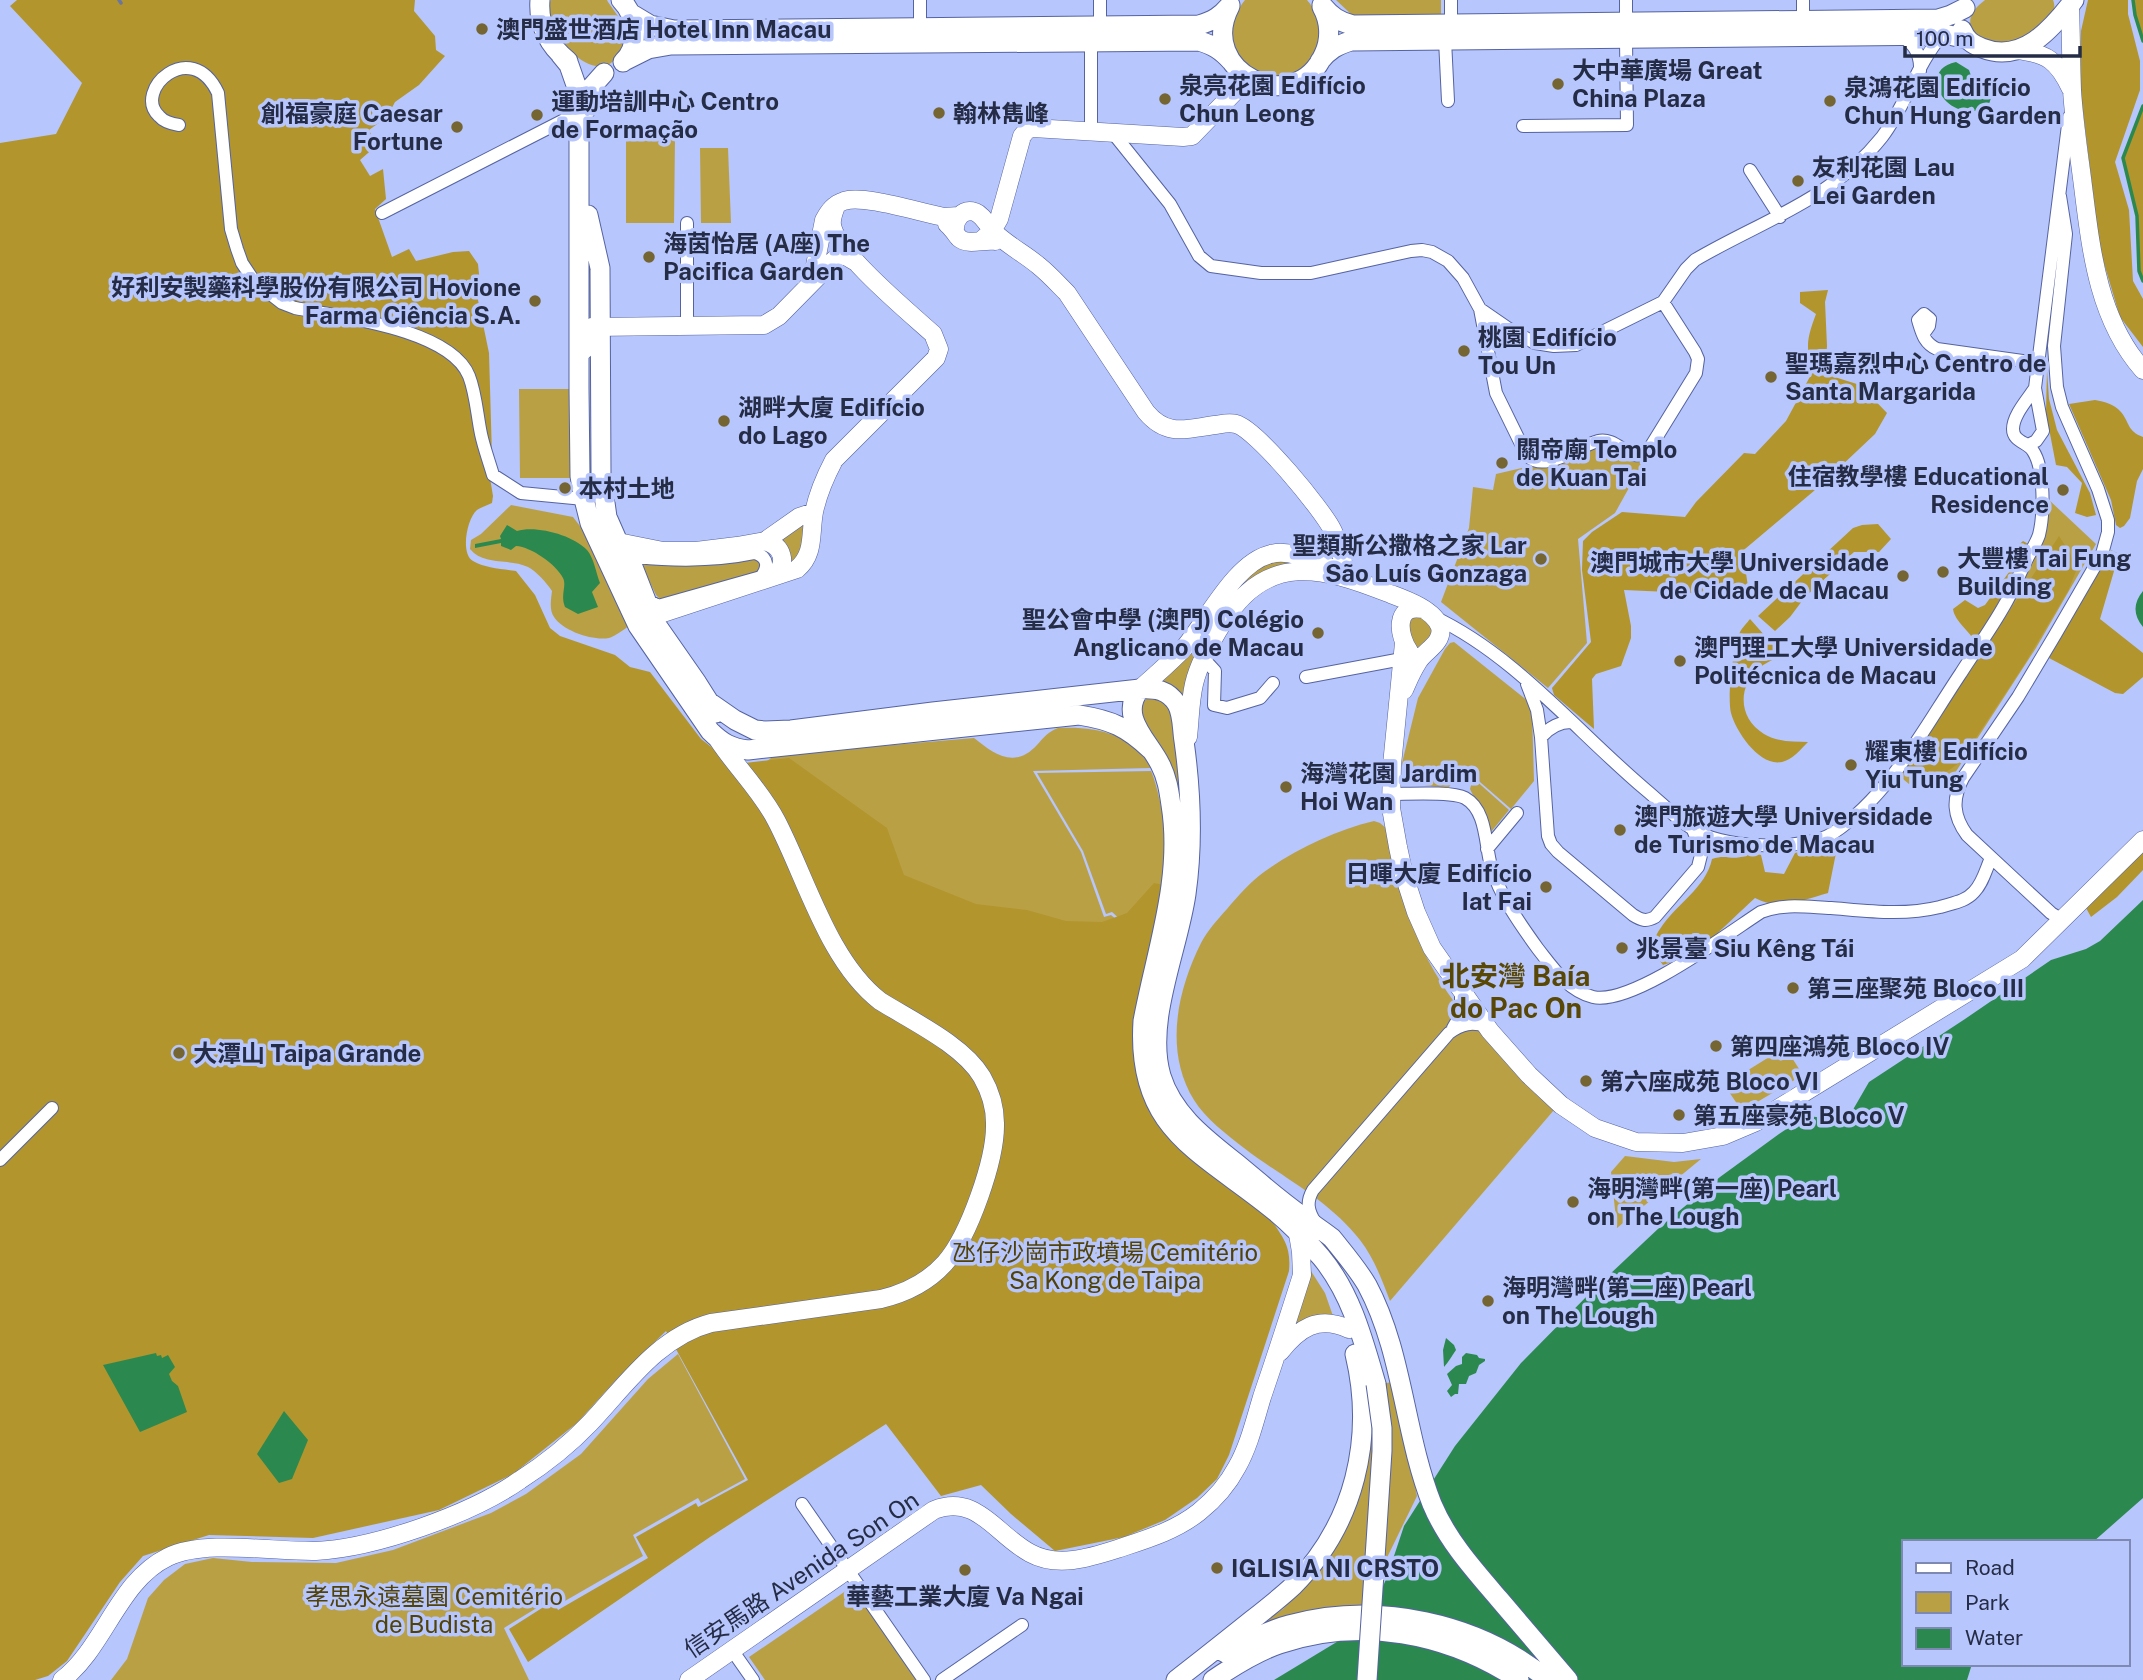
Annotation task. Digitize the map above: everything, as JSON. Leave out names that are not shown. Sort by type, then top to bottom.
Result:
[{"type":"main road","points":[[540,0],[545,31],[572,73],[576,85],[573,121],[580,477],[584,499],[590,523],[638,626],[710,731],[719,741],[730,747],[748,750],[1079,715],[1115,723],[1137,736],[1151,750]]},
{"type":"main road","points":[[748,750],[743,740],[715,713],[712,704],[651,617],[607,517],[601,474],[600,268],[588,218],[585,101],[588,91],[604,73],[648,49],[671,46],[1095,34],[1212,22],[1222,15],[1232,2]]},
{"type":"main road","points":[[1232,2],[1222,30],[1226,51],[1237,70],[1266,85],[1289,84],[1309,74],[1328,52],[1339,44],[1448,32],[1626,30],[1942,35],[1958,36],[1989,50],[2002,52],[2016,50],[2031,43],[2045,33],[2072,3]]},
{"type":"main road","points":[[1320,3],[1330,15],[1353,25],[1448,32]]},
{"type":"main road","points":[[1320,3],[1328,21],[1329,34],[1320,61]]},
{"type":"main road","points":[[1626,30],[1803,21],[1938,19],[1951,15],[1967,3]]},
{"type":"main road","points":[[1967,3],[1961,23],[1967,39]]},
{"type":"main road","points":[[625,4],[650,25],[674,30],[920,28],[1095,34],[1199,41],[1211,44],[1231,61]]},
{"type":"main road","points":[[625,4],[635,42],[626,60]]},
{"type":"main road","points":[[560,54],[584,71],[604,73]]},
{"type":"main road","points":[[712,704],[745,725],[765,731],[1140,689],[1158,689],[1178,705],[1186,754],[1190,810],[1188,867],[1186,895],[1157,1025],[1157,1054],[1161,1076],[1182,1115],[1195,1129],[1307,1226],[1348,1257],[1366,1284],[1389,1340],[1432,1504],[1459,1551],[1568,1680]]},
{"type":"main road","points":[[1140,689],[1131,711],[1137,729],[1162,767],[1173,814],[1174,847],[1172,880],[1143,1021],[1142,1054],[1147,1081],[1157,1108],[1176,1134],[1270,1207],[1307,1226],[1334,1253],[1364,1305],[1378,1349],[1382,1451],[1367,1680]]},
{"type":"main road","points":[[1176,1680],[1313,1563],[1344,1512],[1357,1475],[1362,1446],[1363,1406],[1358,1367],[1349,1329],[1331,1283],[1316,1257],[1307,1226]]},
{"type":"main road","points":[[1378,1680],[1392,1455],[1392,1426],[1381,1384]]},
{"type":"main road","points":[[1215,1671],[1255,1637],[1288,1625],[1336,1616],[1387,1616],[1419,1620],[1482,1640],[1525,1663],[1548,1680]]},
{"type":"main road","points":[[1182,1680],[1215,1671],[1278,1644],[1334,1630],[1393,1631],[1426,1638],[1490,1663],[1519,1680]]},
{"type":"main road","points":[[1490,1663],[1505,1680]]},
{"type":"street","points":[[920,0],[920,28]]},
{"type":"street","points":[[1091,127],[1095,34],[1100,0]]},
{"type":"street","points":[[1448,101],[1451,0]]},
{"type":"street","points":[[1523,126],[1627,125],[1626,0]]},
{"type":"street","points":[[1803,0],[1803,21]]},
{"type":"street","points":[[2028,445],[2036,441],[2043,431],[2035,388],[2072,93],[2072,3]]},
{"type":"street","points":[[1898,35],[1916,48],[1921,61],[1920,72]]},
{"type":"street","points":[[1480,309],[1535,343],[1554,346],[1576,345],[1662,302],[1695,260],[1815,196],[1860,161],[1893,122],[1942,35]]},
{"type":"street","points":[[2016,50],[2048,58],[2060,69],[2072,93],[2090,237],[2100,288],[2117,333],[2143,370]]},
{"type":"street","points":[[179,125],[166,121],[155,113],[152,94],[169,73],[194,68],[209,76],[218,93],[231,229],[242,263],[254,281],[282,303],[295,308],[401,330],[444,348],[463,365],[469,375],[493,475],[521,493],[584,499]]},
{"type":"street","points":[[812,281],[824,220],[837,204],[857,198],[944,217],[957,224],[961,240],[966,242],[990,231],[1027,130],[1033,128],[1192,136],[1248,78]]},
{"type":"street","points":[[382,213],[573,121]]},
{"type":"street","points":[[990,231],[988,210],[995,200],[1016,130],[1025,125],[1181,133],[1199,128]]},
{"type":"street","points":[[1113,133],[1170,204],[1199,256],[1211,266],[1261,273],[1311,273],[1422,250],[1439,255],[1458,271],[1480,309],[1496,393],[1521,447],[1532,461],[1549,461],[1601,440],[1614,442],[1633,456],[1641,456],[1648,451],[1696,373],[1698,359],[1662,302]]},
{"type":"street","points":[[1750,170],[1780,217]]},
{"type":"street","points":[[2060,196],[2066,234],[2054,346],[2057,387],[2062,407],[2098,489],[2108,520],[2108,532],[2102,554],[2055,635],[1957,789],[1955,808],[1959,823],[1967,835],[2051,913],[2062,920]]},
{"type":"street","points":[[837,204],[832,216],[836,237],[859,264]]},
{"type":"street","points":[[957,224],[971,211],[990,231],[1038,265],[1067,293],[1146,412],[1159,425],[1183,430],[1233,423],[1251,432],[1315,503],[1334,531],[1355,580]]},
{"type":"street","points":[[687,223],[687,325]]},
{"type":"street","points":[[579,388],[584,373],[584,337],[588,329],[600,326],[764,325],[779,316],[838,256],[844,255],[859,264],[933,334],[939,349],[936,358],[834,460],[824,477],[814,512],[809,555],[797,569],[658,606],[650,601],[634,560],[637,557],[734,558],[755,553],[762,555],[766,562],[768,576]]},
{"type":"street","points":[[1924,332],[1924,340],[1937,349],[2038,363]]},
{"type":"street","points":[[1186,754],[1194,682],[1224,607],[1241,573],[1258,558],[1279,552],[1318,562],[1427,612],[1490,650],[1630,777],[1693,830],[1722,842],[1792,845],[1809,843],[1831,834],[1856,815],[1879,792],[1904,758],[2005,605],[2038,535],[2042,508],[2036,457],[2028,445],[2014,436],[2013,429],[2015,419],[2035,388]]},
{"type":"street","points":[[618,542],[654,551],[674,551],[765,541],[799,517],[814,512]]},
{"type":"street","points":[[1140,689],[1224,607],[1271,576],[1293,567],[1318,562],[1329,548],[1334,531]]},
{"type":"street","points":[[623,596],[640,612],[651,617],[768,576],[782,567],[782,555],[776,545],[765,541]]},
{"type":"street","points":[[1271,576],[1308,571],[1355,580],[1388,604],[1401,622]]},
{"type":"street","points":[[1398,703],[1429,648],[1439,637],[1440,627],[1427,612],[1410,608],[1405,611],[1401,622],[1403,651],[1394,734],[1391,794],[1398,847],[1416,912],[1432,948],[1487,1026],[1529,1076],[1561,1105],[1595,1128],[1636,1142],[1683,1143],[1723,1136],[1756,1122],[2022,959],[2143,840]]},
{"type":"street","points":[[1306,677],[1403,651],[1411,653],[1429,648],[1446,635],[1461,633]]},
{"type":"street","points":[[1203,658],[1215,671],[1214,705],[1227,708],[1260,698],[1273,683]]},
{"type":"street","points":[[1525,681],[1537,710],[1543,790],[1551,844],[1641,920],[1655,917],[1698,867],[1702,851],[1693,830]]},
{"type":"street","points":[[1541,737],[1553,727],[1571,722]]},
{"type":"street","points":[[62,1680],[80,1664],[139,1580],[158,1562],[168,1557],[201,1548],[317,1551],[342,1548],[413,1530],[451,1516],[505,1490],[559,1452],[652,1357],[685,1332],[711,1323],[881,1300],[923,1282],[946,1262],[962,1237],[971,1216],[993,1148],[995,1124],[988,1088],[965,1056],[880,1001],[850,972],[775,818],[719,741]]},
{"type":"street","points":[[748,750],[759,793]]},
{"type":"street","points":[[1391,794],[1455,795],[1463,797],[1474,806],[1496,880],[1534,943],[1570,985],[1590,996],[1600,998],[1625,994],[1648,984],[1761,912],[1772,908],[1794,905],[1900,913],[1958,902],[1966,899],[1978,887],[1990,858]]},
{"type":"street","points":[[1487,849],[1517,813]]},
{"type":"street","points":[[1307,1226],[1308,1203],[1312,1191],[1460,1018],[1461,989]]},
{"type":"street","points":[[1449,1032],[1463,1024],[1487,1026]]},
{"type":"street","points":[[0,1160],[52,1108]]},
{"type":"street","name":"信安馬路 Avenida Son On","points":[[689,1680],[934,1510],[944,1506],[955,1505],[976,1511],[1020,1547],[1053,1561],[1101,1554],[1157,1536],[1200,1511],[1230,1480],[1239,1465],[1302,1275],[1301,1252],[1307,1226]]},
{"type":"street","points":[[1275,1357],[1295,1334],[1309,1326],[1329,1323],[1349,1329]]},
{"type":"street","points":[[802,1504],[924,1680]]},
{"type":"street","points":[[942,1680],[1022,1625]]},
{"type":"street","points":[[732,1650],[753,1680]]},
{"type":"green space","name":"大潭山 Taipa Grande","points":[[17,0],[415,0],[414,11],[435,36],[436,50],[445,56],[419,85],[395,102],[387,117],[369,130],[376,146],[360,160],[370,176],[383,169],[386,199],[375,209],[392,257],[409,249],[416,261],[469,251],[478,264],[478,300],[489,353],[492,457],[490,478],[493,496],[492,503],[477,510],[470,520],[466,536],[469,557],[483,565],[516,571],[535,595],[550,628],[560,636],[615,655],[630,667],[650,672],[701,739],[731,762],[789,758],[887,828],[904,875],[976,904],[1027,910],[1066,921],[1102,922],[1127,913],[1154,883],[1164,885],[1137,1023],[1136,1060],[1150,1113],[1174,1143],[1272,1221],[1284,1239],[1289,1256],[1289,1271],[1229,1455],[1217,1479],[1197,1498],[1165,1520],[1124,1537],[1055,1551],[981,1485],[941,1496],[886,1424],[710,1537],[528,1662],[509,1629],[553,1601],[558,1610],[648,1558],[636,1537],[696,1503],[698,1507],[748,1480],[666,1331],[577,1423],[513,1474],[439,1510],[313,1538],[209,1535],[143,1556],[120,1582],[67,1661],[48,1676],[35,1680],[0,1680],[0,143],[56,134],[82,83],[10,6]]},
{"type":"green space","points":[[551,0],[607,0],[626,35],[626,43],[619,55],[611,63],[601,66],[591,65],[572,53],[558,35],[549,16]]},
{"type":"green space","points":[[1245,0],[1307,0],[1318,17],[1321,30],[1319,43],[1305,65],[1288,76],[1272,77],[1257,73],[1245,64],[1236,51],[1233,35],[1235,18]]},
{"type":"green space","points":[[1336,0],[1441,0],[1441,18],[1353,16]]},
{"type":"green space","points":[[1985,0],[2053,0],[2054,8],[2050,17],[2034,33],[2018,40],[2001,42],[1986,40],[1976,33],[1970,24],[1973,13]]},
{"type":"green space","points":[[2088,0],[2128,0],[2128,14],[2140,61],[2140,90],[2115,162],[2129,210],[2133,281],[2143,299],[2143,347],[2120,317],[2100,250],[2080,87],[2081,31]]},
{"type":"green space","points":[[2133,0],[2143,0],[2143,41],[2135,15]]},
{"type":"green space","points":[[2143,106],[2143,281],[2140,275],[2137,216],[2123,158]]},
{"type":"green space","points":[[626,138],[675,139],[674,223],[626,223]]},
{"type":"green space","points":[[700,148],[728,148],[731,223],[701,223]]},
{"type":"green space","points":[[1828,290],[1825,302],[1825,374],[1860,385],[1887,413],[1875,434],[1821,485],[1739,554],[1745,566],[1748,587],[1730,598],[1692,593],[1624,590],[1631,638],[1621,666],[1596,674],[1592,679],[1594,729],[1554,695],[1552,688],[1591,642],[1582,570],[1583,541],[1622,512],[1685,517],[1744,453],[1755,454],[1786,421],[1813,371],[1808,342],[1816,314],[1800,303],[1800,292]]},
{"type":"green space","points":[[2047,370],[2049,399],[2057,430],[2090,493],[2096,515],[2087,517],[2075,513],[2082,483],[2067,467],[2056,465],[2046,413]]},
{"type":"green space","points":[[519,389],[573,389],[573,478],[520,478]]},
{"type":"green space","points":[[2095,400],[2115,407],[2131,429],[2143,437],[2143,469],[2137,481],[2130,518],[2120,528],[2116,525],[2111,500],[2069,404]]},
{"type":"green space","points":[[1598,443],[1645,459],[1615,513],[1578,539],[1587,643],[1548,688],[1441,602],[1469,528],[1473,487],[1493,490],[1496,474],[1535,465]]},
{"type":"green space","points":[[2048,499],[2096,544],[2036,648],[1953,776],[1909,784],[1898,775],[2006,614]]},
{"type":"green space","points":[[511,505],[573,517],[597,548],[633,624],[615,636],[602,639],[571,631],[552,614],[552,591],[535,572],[521,564],[482,558],[470,549],[471,540]]},
{"type":"green space","points":[[804,524],[807,546],[790,564],[790,551],[782,539]]},
{"type":"green space","points":[[1878,524],[1891,539],[1879,552],[1854,552],[1805,597],[1775,631],[1758,616],[1853,528]]},
{"type":"green space","points":[[2059,536],[2070,553],[2076,571],[2068,591],[2024,665],[1960,762],[1933,776],[1918,777],[1903,772]]},
{"type":"green space","points":[[2023,541],[2030,545],[2014,579],[1976,643],[1956,618],[1953,609],[1965,600],[1978,608],[1985,605],[2015,564],[2011,552]]},
{"type":"green space","points":[[2111,550],[2119,554],[2100,619],[2143,653],[2143,677],[2123,694],[2115,693],[2049,658]]},
{"type":"green space","points":[[760,558],[760,573],[661,600],[641,564],[642,561]]},
{"type":"green space","points":[[1277,559],[1297,563],[1226,600],[1248,574]]},
{"type":"green space","points":[[1415,614],[1431,623],[1433,636],[1419,648],[1412,645],[1408,619]]},
{"type":"green space","points":[[1750,619],[1782,655],[1761,667],[1751,677],[1744,694],[1746,712],[1756,728],[1769,737],[1808,742],[1793,757],[1782,762],[1765,759],[1758,754],[1738,729],[1731,713],[1730,684],[1735,649],[1740,632]]},
{"type":"green space","points":[[1218,621],[1182,699],[1172,685],[1159,680],[1204,631]]},
{"type":"green space","points":[[1454,642],[1529,702],[1532,710],[1534,781],[1511,809],[1465,769],[1449,787],[1434,786],[1414,781],[1402,763],[1418,698],[1445,649]]},
{"type":"green space","points":[[1159,696],[1173,709],[1185,814],[1159,1101],[1179,820],[1139,708],[1147,698]]},
{"type":"green space","points":[[1058,728],[1085,728],[1123,739],[1143,756],[1151,768],[1033,771],[1081,852],[1104,917],[1111,915],[1123,925],[1134,1082],[762,765],[775,755],[974,738],[996,753],[1012,758],[1020,757]]},
{"type":"green space","points":[[1151,771],[1159,796],[1165,831],[1164,879],[1160,889],[1123,922],[1112,912],[1106,914],[1083,851],[1037,773]]},
{"type":"green space","points":[[1473,778],[1509,810],[1491,832],[1470,789]]},
{"type":"green space","points":[[1374,821],[1387,829],[1410,920],[1441,982],[1455,1003],[1554,1110],[1390,1301],[1369,1254],[1348,1226],[1320,1201],[1231,1138],[1199,1107],[1185,1081],[1179,1062],[1177,1041],[1180,1001],[1201,943],[1240,894],[1264,872],[1303,848],[1331,835]]},
{"type":"green space","points":[[1828,845],[1836,853],[1828,893],[1782,904],[1755,898],[1701,946],[1663,965],[1651,949],[1657,933],[1704,879],[1712,859],[1739,857],[1751,853],[1761,855],[1765,872],[1784,874],[1795,853]]},
{"type":"green space","points":[[2143,850],[2143,870],[2117,897],[2091,917],[2086,908]]},
{"type":"green space","points":[[1785,1047],[1803,1075],[1742,1111],[1727,1089],[1729,1082]]},
{"type":"green space","points":[[1625,1156],[1674,1162],[1701,1159],[1617,1228],[1611,1172]]},
{"type":"green space","points":[[1309,1268],[1325,1293],[1334,1319],[1295,1326]]},
{"type":"green space","name":"孝思永遠墓園 Cemitério de Budista","points":[[678,1354],[745,1479],[701,1503],[698,1498],[633,1535],[643,1556],[558,1605],[553,1598],[504,1628],[529,1680],[111,1680],[127,1659],[148,1598],[164,1580],[185,1564],[213,1558],[252,1562],[336,1563],[393,1550],[491,1513],[526,1494],[581,1454],[648,1379]]},
{"type":"green space","points":[[1395,1381],[1417,1496],[1362,1609],[1241,1638],[1283,1609],[1329,1554],[1368,1388]]},
{"type":"green space","points":[[853,1586],[917,1680],[765,1680],[749,1657]]},
{"type":"water","points":[[1956,62],[1969,70],[1975,87],[1991,98],[1988,107],[1973,111],[1960,110],[1949,104],[1941,95],[1937,85],[1938,75],[1944,67]]},
{"type":"water","points":[[507,525],[517,531],[544,530],[564,536],[587,550],[600,583],[592,592],[598,607],[578,614],[565,607],[564,584],[560,573],[529,549],[516,546],[511,550],[501,546],[501,543],[475,548],[475,544],[501,539],[500,536]]},
{"type":"water","points":[[2143,591],[2143,627],[2137,618],[2136,609],[2137,600]]},
{"type":"water","points":[[2143,900],[2143,1498],[2095,1540],[1902,1540],[1902,1666],[1971,1666],[1967,1680],[1274,1680],[1345,1637],[1378,1598],[1404,1526],[1455,1446],[1521,1363],[1660,1227],[1720,1177],[1806,1116],[1847,1120],[1869,1082],[2051,960],[2086,949],[2100,941]]},
{"type":"water","points":[[1446,1338],[1456,1350],[1444,1367],[1443,1350]]},
{"type":"water","points":[[156,1353],[162,1358],[168,1355],[175,1367],[169,1374],[178,1386],[187,1412],[140,1432],[103,1365]]},
{"type":"water","points":[[1466,1353],[1477,1355],[1485,1361],[1479,1365],[1476,1373],[1469,1376],[1466,1384],[1459,1384],[1458,1394],[1451,1397],[1447,1391],[1452,1385],[1447,1374],[1462,1364],[1462,1357]]},
{"type":"water","points":[[284,1411],[308,1440],[292,1479],[279,1483],[257,1454]]},
{"type":"waterway","points":[[2133,0],[2143,41]]},
{"type":"waterway","points":[[2143,106],[2123,158],[2137,216],[2139,271],[2143,281]]},
{"type":"place","name":"澳門盛世酒店 Hotel Inn Macau","points":[[482,29]]},
{"type":"place","name":"大中華廣場 Great China Plaza","points":[[1558,84]]},
{"type":"place","name":"泉亮花園 Edifício Chun Leong","points":[[1165,99]]},
{"type":"place","name":"泉鴻花園 Edifício Chun Hung Garden","points":[[1830,101]]},
{"type":"place","name":"翰林雋峰","points":[[939,113]]},
{"type":"place","name":"運動培訓中心 Centro de Formação","points":[[537,115]]},
{"type":"place","name":"創福豪庭 Caesar Fortune","points":[[457,127]]},
{"type":"place","name":"友利花園 Lau Lei Garden","points":[[1798,181]]},
{"type":"place","name":"海茵怡居 (A座) The Pacifica Garden","points":[[649,257]]},
{"type":"place","name":"好利安製藥科學股份有限公司 Hovione Farma Ciência S.A.","points":[[535,301]]},
{"type":"place","name":"桃園 Edifício Tou Un","points":[[1464,351]]},
{"type":"place","name":"聖瑪嘉烈中心 Centro de Santa Margarida","points":[[1771,377]]},
{"type":"place","name":"湖畔大廈 Edifício do Lago","points":[[724,421]]},
{"type":"place","name":"關帝廟 Templo de Kuan Tai","points":[[1502,463]]},
{"type":"place","name":"本村土地","points":[[565,488]]},
{"type":"place","name":"住宿教學樓 Educational Residence","points":[[2063,490]]},
{"type":"place","name":"聖類斯公撒格之家 Lar São Luís Gonzaga","points":[[1541,559]]},
{"type":"place","name":"大豐樓 Tai Fung Building","points":[[1943,572]]},
{"type":"place","name":"澳門城市大學 Universidade de Cidade de Macau","points":[[1903,576]]},
{"type":"place","name":"聖公會中學 (澳門) Colégio Anglicano de Macau","points":[[1318,633]]},
{"type":"place","name":"澳門理工大學 Universidade Politécnica de Macau","points":[[1680,661]]},
{"type":"place","name":"耀東樓 Edifício Yiu Tung","points":[[1851,765]]},
{"type":"place","name":"海灣花園 Jardim Hoi Wan","points":[[1286,787]]},
{"type":"place","name":"澳門旅遊大學 Universidade de Turismo de Macau","points":[[1620,830]]},
{"type":"place","name":"日暉大廈 Edifício Iat Fai","points":[[1546,887]]},
{"type":"place","name":"兆景臺 Siu Kêng Tái","points":[[1622,948]]},
{"type":"place","name":"第三座聚苑 Bloco III","points":[[1793,988]]},
{"type":"place","name":"第四座鴻苑 Bloco IV","points":[[1716,1046]]},
{"type":"place","name":"大潭山 Taipa Grande","points":[[179,1053]]},
{"type":"place","name":"第六座成苑 Bloco VI","points":[[1586,1081]]},
{"type":"place","name":"第五座豪苑 Bloco V","points":[[1679,1115]]},
{"type":"place","name":"海明灣畔(第一座) Pearl on The Lough","points":[[1573,1202]]},
{"type":"place","name":"海明灣畔(第二座) Pearl on The Lough","points":[[1488,1301]]},
{"type":"place","name":"IGLISIA NI CRSTO","points":[[1217,1568]]},
{"type":"place","name":"華藝工業大廈 Va Ngai","points":[[965,1570]]},
{"type":"district","name":"北安灣 Baía do Pac On","points":[[1516,991]]},
{"type":"park label","name":"氹仔沙崗市政墳場 Cemitério Sa Kong de Taipa","points":[[1105,1266]]}]
